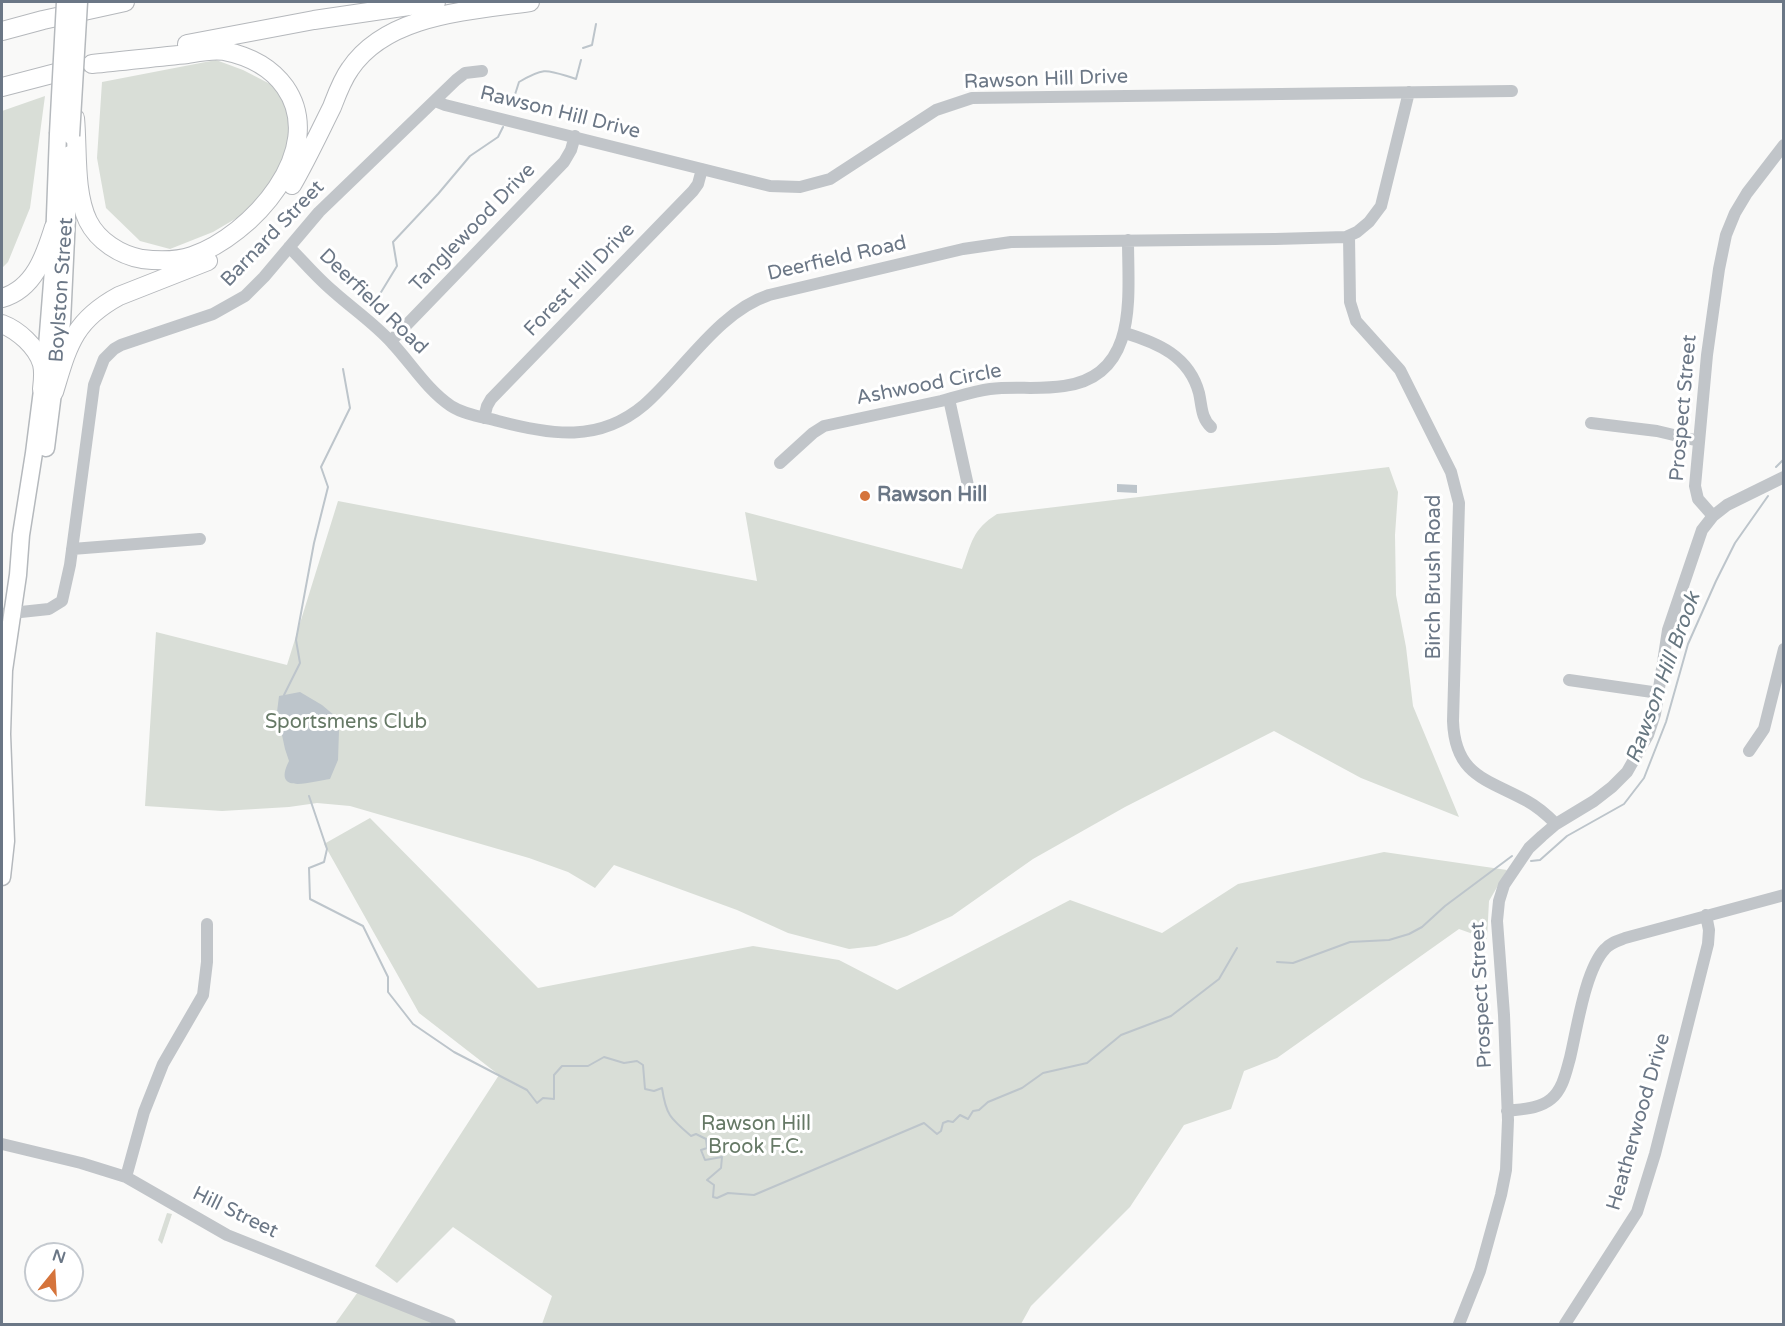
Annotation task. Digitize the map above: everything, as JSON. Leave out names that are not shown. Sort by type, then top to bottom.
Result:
[{"type":"highway","points":[[2,31],[82,6],[109,2]]},
{"type":"highway","points":[[82,6],[125,2]]},
{"type":"highway","points":[[2,87],[92,64],[234,34],[436,2]]},
{"type":"highway","points":[[48,391],[79,327],[105,303],[199,266],[220,255],[252,231],[275,208],[290,188],[307,158],[347,73],[368,47],[386,35],[419,22],[468,11],[530,2]]},
{"type":"highway","points":[[73,98],[69,135],[80,195],[89,223],[98,235],[113,248],[131,256],[152,260],[190,257],[210,248],[251,219],[288,170],[294,151],[297,125],[293,101],[277,76],[259,63],[221,50],[92,64]]},
{"type":"highway","points":[[2,95],[48,75]]},
{"type":"highway","points":[[2,298],[22,287],[35,273],[45,256],[54,227]]},
{"type":"highway","points":[[2,324],[18,333],[35,351],[42,364],[48,391]]},
{"type":"main road","name":"Boylston Street","points":[[48,391],[62,322],[69,135],[65,2]]},
{"type":"main road","points":[[73,98],[82,6]]},
{"type":"main road","name":"Boylston Street","points":[[2,877],[6,842],[2,734],[7,614],[29,540],[37,500],[48,391],[54,227],[69,135]]},
{"type":"street","name":"Barnard Street","points":[[7,614],[50,609],[62,602],[67,587],[94,385],[104,359],[121,345],[213,314],[232,305],[257,286],[319,212],[461,76],[482,70]]},
{"type":"street","name":"Rawson Hill Drive","points":[[435,101],[702,169],[780,187],[800,187],[820,183],[839,175],[936,110],[972,98],[1512,91]]},
{"type":"street","points":[[1349,236],[1363,228],[1379,209],[1385,193],[1409,92]]},
{"type":"street","name":"Tanglewood Drive","points":[[391,341],[564,162],[575,136]]},
{"type":"street","name":"Prospect Street","points":[[1459,1324],[1480,1271],[1501,1195],[1508,1143],[1504,1015],[1498,946],[1499,901],[1504,885],[1529,848],[1556,824],[1594,801],[1628,772],[1648,735],[1659,693],[1670,620],[1698,538],[1713,516],[1698,500],[1695,492],[1708,345],[1726,235],[1747,193],[1784,145]]},
{"type":"street","name":"Forest Hill Drive","points":[[484,418],[491,399],[693,191],[698,184],[702,169]]},
{"type":"street","name":"Deerfield Road","points":[[289,248],[332,290],[391,341],[442,399],[458,409],[484,418],[532,430],[565,434],[595,430],[624,419],[647,402],[726,321],[748,304],[769,295],[885,266],[981,246],[1028,241],[1275,239],[1349,236]]},
{"type":"street","name":"Birch Brush Road","points":[[1349,236],[1350,293],[1353,313],[1367,334],[1400,370],[1441,451],[1456,488],[1459,503],[1453,721],[1456,746],[1462,759],[1488,783],[1532,804],[1556,824]]},
{"type":"street","name":"Ashwood Circle","points":[[780,462],[813,432],[824,426],[988,389],[1063,386],[1094,376],[1108,365],[1125,333],[1128,300],[1128,240]]},
{"type":"street","points":[[1125,333],[1161,345],[1179,359],[1189,371],[1196,385],[1204,418],[1211,428]]},
{"type":"street","points":[[949,399],[969,490]]},
{"type":"street","points":[[1591,423],[1657,430],[1699,441]]},
{"type":"street","points":[[1713,516],[1735,500],[1784,477]]},
{"type":"street","points":[[72,549],[200,539]]},
{"type":"street","points":[[1749,751],[1764,729],[1784,649]]},
{"type":"street","points":[[1569,680],[1659,693]]},
{"type":"street","points":[[1507,1111],[1537,1107],[1558,1092],[1566,1075],[1589,979],[1599,956],[1607,946],[1624,938],[1784,895]]},
{"type":"street","name":"Heatherwood Drive","points":[[1565,1324],[1637,1212],[1708,944],[1709,930],[1706,915]]},
{"type":"street","points":[[126,1177],[144,1112],[163,1064],[203,995],[207,962],[207,924]]},
{"type":"street","name":"Hill Street","points":[[2,1144],[81,1163],[126,1177],[227,1235],[450,1324]]},
{"type":"green space","points":[[216,60],[243,70],[274,86],[290,110],[290,147],[274,182],[252,209],[213,232],[170,249],[140,241],[106,208],[97,158],[102,82]]},
{"type":"green space","points":[[45,96],[30,208],[8,262],[2,268],[2,111]]},
{"type":"green space","name":"Rawson Hill","points":[[1389,467],[1398,492],[1395,535],[1396,595],[1406,647],[1413,706],[1459,817],[1361,778],[1274,731],[1125,807],[1033,859],[952,916],[907,936],[876,946],[849,949],[788,933],[737,910],[614,865],[595,888],[568,872],[529,858],[350,806],[317,803],[222,811],[145,806],[156,632],[287,665],[338,501],[757,581],[745,512],[962,569],[978,531],[997,514]]},
{"type":"green space","name":"Rawson Hill Brook F.C.","points":[[370,818],[538,988],[753,946],[839,960],[897,990],[1070,900],[1162,933],[1238,884],[1384,852],[1507,870],[1489,901],[1487,939],[1459,929],[1277,1058],[1244,1071],[1231,1109],[1184,1125],[1130,1207],[1031,1306],[1021,1324],[542,1324],[552,1296],[453,1227],[397,1283],[375,1266],[499,1075],[419,1013],[324,844]]},
{"type":"green space","points":[[167,1213],[172,1214],[162,1244],[158,1240]]},
{"type":"green space","points":[[360,1289],[450,1324],[335,1324]]},
{"type":"shaded area","points":[[1117,484],[1137,485],[1137,493],[1117,492]]},
{"type":"shaded area","points":[[300,692],[335,716],[339,731],[338,760],[330,779],[296,784],[285,779],[289,761],[277,712],[279,696]]},
{"type":"waterway","name":"Rawson Hill Brook","points":[[583,48],[592,45],[596,24]]},
{"type":"waterway","name":"Rawson Hill Brook","points":[[511,107],[519,82],[547,71],[576,79],[581,60]]},
{"type":"waterway","name":"Rawson Hill Brook","points":[[372,307],[397,266],[393,242],[470,156],[498,137],[503,127]]},
{"type":"waterway","name":"Rawson Hill Brook","points":[[284,695],[300,663],[296,640],[314,543],[328,487],[321,467],[350,408],[343,369]]},
{"type":"waterway","name":"Rawson Hill Brook","points":[[1776,467],[1784,459]]},
{"type":"waterway","name":"Rawson Hill Brook","points":[[1531,861],[1540,860],[1567,836],[1624,804],[1644,778],[1666,722],[1688,644],[1735,543],[1768,496]]},
{"type":"waterway","name":"Rawson Hill Brook","points":[[309,796],[327,849],[324,862],[309,868],[310,899],[363,926],[388,977],[388,992],[413,1024],[454,1052],[527,1090],[537,1103],[543,1098],[554,1099],[554,1075],[562,1066],[588,1066],[604,1057],[624,1063],[637,1061],[643,1065],[645,1089],[654,1091],[662,1088],[667,1110],[674,1120],[691,1136],[696,1134],[706,1139],[707,1148],[701,1150],[705,1160],[722,1157],[721,1168],[707,1180],[714,1185],[713,1197],[717,1198],[728,1193],[754,1195],[924,1123],[937,1134],[941,1131],[943,1123],[953,1122],[960,1115],[968,1119],[973,1111],[1022,1088],[1043,1073],[1087,1063],[1121,1035],[1171,1016],[1219,979],[1237,948]]},
{"type":"waterway","name":"Rawson Hill Brook","points":[[1277,962],[1293,963],[1350,942],[1389,940],[1409,934],[1422,927],[1445,906],[1512,856]]},
{"type":"place","name":"Rawson Hill","points":[[865,496]]},
{"type":"park label","name":"Sportsmens Club","points":[[346,723]]}]
